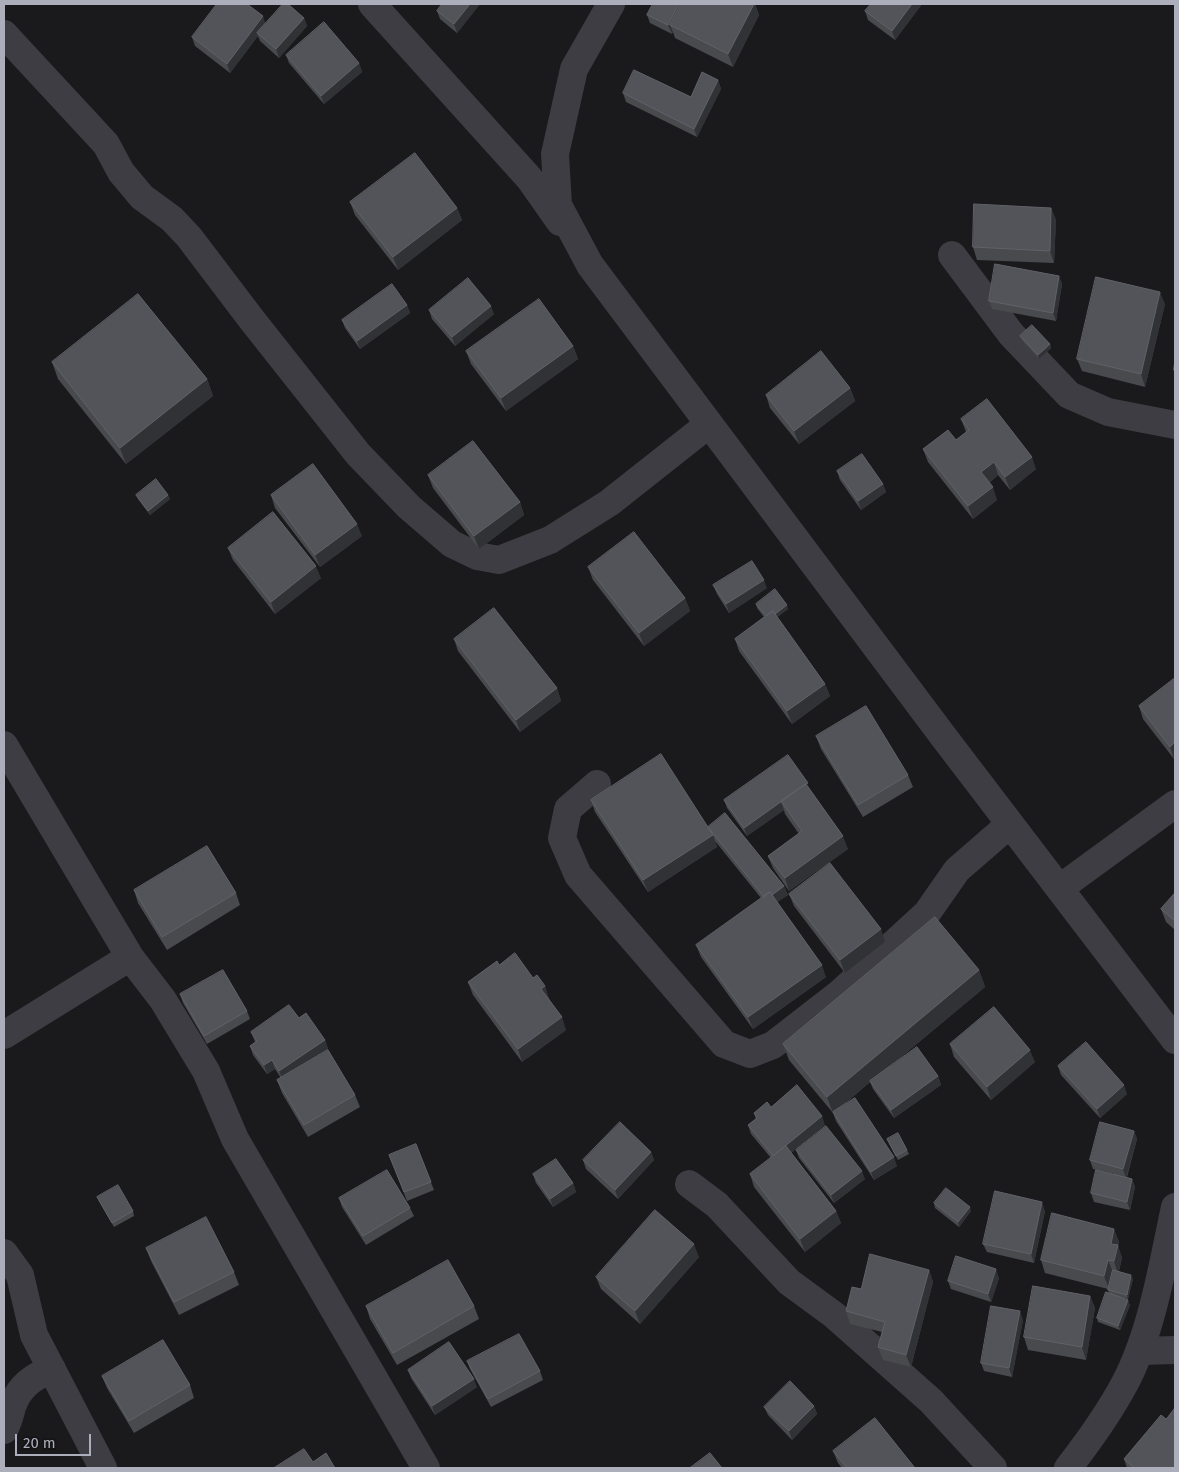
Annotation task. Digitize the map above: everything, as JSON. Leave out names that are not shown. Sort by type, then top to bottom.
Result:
[{"type":"street","points":[[372,4],[529,178],[590,265],[709,424],[1175,1040]]},
{"type":"street","points":[[590,265],[558,206],[555,154],[574,70],[611,4]]},
{"type":"street","points":[[4,34],[106,144],[121,172],[142,197],[172,219],[189,237],[358,454],[409,507],[452,544],[477,556],[499,560],[550,540],[609,503],[709,424]]},
{"type":"street","points":[[952,254],[1011,334],[1069,395],[1108,412],[1175,425]]},
{"type":"street","points":[[4,745],[130,957],[163,1000],[206,1071],[235,1139],[426,1468]]},
{"type":"street","points":[[597,784],[568,809],[562,838],[578,875],[724,1044],[750,1054],[773,1046],[840,993],[927,913],[957,870],[1010,824]]},
{"type":"street","points":[[1060,888],[1175,804]]},
{"type":"street","points":[[4,1035],[130,957]]},
{"type":"street","points":[[689,1184],[717,1205],[789,1282],[834,1315],[931,1401],[993,1468]]},
{"type":"street","points":[[1068,1468],[1090,1440],[1126,1382],[1147,1327],[1175,1207]]},
{"type":"street","points":[[4,1252],[20,1275],[34,1335],[103,1468]]},
{"type":"street","points":[[1138,1351],[1175,1350]]},
{"type":"street","points":[[4,1430],[14,1402],[24,1384],[35,1376],[52,1369]]},
{"type":"building","points":[[217,4],[247,4],[263,16],[227,64],[192,37]]},
{"type":"building","points":[[283,4],[288,4],[304,18],[276,49],[257,33]]},
{"type":"building","points":[[442,4],[470,4],[454,24],[437,11]]},
{"type":"building","points":[[653,4],[679,4],[668,25],[647,15]]},
{"type":"building","points":[[681,4],[754,4],[728,54],[670,25]]},
{"type":"building","points":[[871,4],[912,4],[892,31],[865,11]]},
{"type":"building","points":[[324,22],[359,63],[321,96],[286,55]]},
{"type":"building","points":[[634,70],[691,97],[702,72],[718,80],[694,129],[623,93]]},
{"type":"building","points":[[415,153],[457,208],[393,257],[350,202]]},
{"type":"building","points":[[974,204],[1051,208],[1050,251],[973,247]]},
{"type":"building","points":[[995,264],[1059,276],[1053,313],[989,301]]},
{"type":"building","points":[[1096,277],[1160,292],[1141,374],[1077,359]]},
{"type":"building","points":[[468,278],[491,306],[452,337],[429,310]]},
{"type":"building","points":[[392,284],[407,305],[357,341],[342,320]]},
{"type":"building","points":[[138,294],[207,379],[120,448],[52,362]]},
{"type":"building","points":[[539,299],[573,346],[501,398],[466,351]]},
{"type":"building","points":[[1032,325],[1050,344],[1038,355],[1020,336]]},
{"type":"building","points":[[821,351],[850,388],[794,431],[766,395]]},
{"type":"building","points":[[987,399],[1032,457],[1005,477],[994,462],[981,472],[993,487],[968,506],[923,449],[948,430],[956,440],[969,430],[961,419]]},
{"type":"building","points":[[473,441],[520,502],[474,536],[428,475]]},
{"type":"building","points":[[862,454],[883,484],[858,501],[837,471]]},
{"type":"building","points":[[313,464],[357,524],[315,555],[271,495]]},
{"type":"building","points":[[156,479],[168,495],[148,511],[136,495]]},
{"type":"building","points":[[273,512],[316,566],[271,602],[228,548]]},
{"type":"building","points":[[634,532],[685,598],[639,633],[588,567]]},
{"type":"building","points":[[752,561],[764,580],[726,604],[713,585]]},
{"type":"building","points":[[775,589],[787,605],[775,614],[773,611],[766,616],[756,604]]},
{"type":"building","points":[[494,608],[557,688],[516,720],[454,639]]},
{"type":"building","points":[[773,611],[825,684],[787,711],[735,639]]},
{"type":"building","points":[[1175,678],[1175,742],[1170,747],[1139,706]]},
{"type":"building","points":[[866,706],[908,775],[858,805],[816,736]]},
{"type":"building","points":[[661,754],[713,835],[643,880],[591,800]]},
{"type":"building","points":[[788,755],[808,783],[744,828],[724,800]]},
{"type":"building","points":[[806,784],[843,836],[785,878],[768,856],[802,831],[781,801]]},
{"type":"building","points":[[725,813],[784,886],[772,895],[770,892],[764,897],[708,827]]},
{"type":"building","points":[[207,846],[236,893],[162,937],[134,890]]},
{"type":"building","points":[[830,863],[881,929],[840,960],[789,894]]},
{"type":"building","points":[[770,892],[822,965],[748,1017],[696,945]]},
{"type":"building","points":[[1175,893],[1175,921],[1161,909]]},
{"type":"building","points":[[935,917],[979,970],[827,1097],[783,1044]]},
{"type":"building","points":[[515,953],[533,978],[537,975],[545,986],[541,989],[562,1017],[518,1049],[468,982],[497,961],[499,965]]},
{"type":"building","points":[[223,970],[247,1011],[204,1036],[180,994]]},
{"type":"building","points":[[289,1005],[299,1018],[306,1013],[325,1040],[279,1071],[272,1060],[264,1065],[250,1046],[257,1041],[251,1032]]},
{"type":"building","points":[[994,1007],[1030,1050],[987,1087],[950,1044]]},
{"type":"building","points":[[1086,1042],[1124,1085],[1097,1109],[1058,1066]]},
{"type":"building","points":[[917,1047],[938,1076],[891,1110],[870,1081]]},
{"type":"building","points":[[328,1050],[355,1095],[304,1125],[277,1080]]},
{"type":"building","points":[[797,1085],[822,1116],[773,1156],[748,1125],[757,1118],[754,1113],[767,1102],[771,1107]]},
{"type":"building","points":[[855,1098],[894,1157],[871,1172],[833,1112]]},
{"type":"building","points":[[620,1122],[651,1152],[615,1190],[583,1160]]},
{"type":"building","points":[[1100,1122],[1134,1131],[1123,1169],[1090,1160]]},
{"type":"building","points":[[826,1126],[862,1171],[831,1195],[796,1150]]},
{"type":"building","points":[[898,1133],[907,1150],[896,1156],[887,1139]]},
{"type":"building","points":[[416,1144],[431,1182],[404,1192],[389,1155]]},
{"type":"building","points":[[786,1146],[836,1211],[800,1239],[750,1174]]},
{"type":"building","points":[[556,1159],[573,1183],[550,1199],[533,1174]]},
{"type":"building","points":[[387,1170],[410,1208],[363,1236],[339,1198]]},
{"type":"building","points":[[1096,1170],[1132,1179],[1127,1202],[1091,1193]]},
{"type":"building","points":[[118,1185],[133,1211],[112,1223],[97,1197]]},
{"type":"building","points":[[946,1188],[970,1207],[958,1222],[934,1203]]},
{"type":"building","points":[[995,1191],[1042,1202],[1031,1254],[983,1244]]},
{"type":"building","points":[[655,1210],[694,1244],[635,1311],[596,1277]]},
{"type":"building","points":[[1052,1213],[1114,1229],[1111,1244],[1118,1245],[1114,1261],[1108,1260],[1104,1276],[1041,1260]]},
{"type":"building","points":[[206,1217],[234,1272],[174,1302],[146,1248]]},
{"type":"building","points":[[870,1254],[929,1270],[906,1355],[878,1347],[885,1322],[846,1311],[852,1287],[861,1289]]},
{"type":"building","points":[[956,1256],[996,1269],[988,1294],[948,1281]]},
{"type":"building","points":[[448,1260],[474,1306],[393,1353],[366,1306]]},
{"type":"building","points":[[1113,1270],[1131,1275],[1127,1295],[1108,1290]]},
{"type":"building","points":[[1033,1286],[1090,1296],[1082,1347],[1024,1337]]},
{"type":"building","points":[[1106,1292],[1128,1300],[1118,1326],[1097,1318]]},
{"type":"building","points":[[991,1306],[1020,1311],[1009,1368],[981,1363]]},
{"type":"building","points":[[519,1334],[540,1371],[488,1399],[467,1361]]},
{"type":"building","points":[[163,1340],[190,1385],[129,1421],[102,1376]]},
{"type":"building","points":[[449,1342],[474,1379],[432,1406],[408,1370]]},
{"type":"building","points":[[790,1381],[814,1406],[789,1431],[764,1407]]},
{"type":"building","points":[[1175,1408],[1175,1468],[1134,1468],[1124,1459],[1161,1415],[1166,1419]]},
{"type":"building","points":[[875,1418],[915,1468],[847,1468],[833,1451]]},
{"type":"building","points":[[304,1449],[313,1462],[326,1453],[335,1468],[274,1468]]},
{"type":"building","points":[[710,1453],[722,1468],[690,1468]]}]
